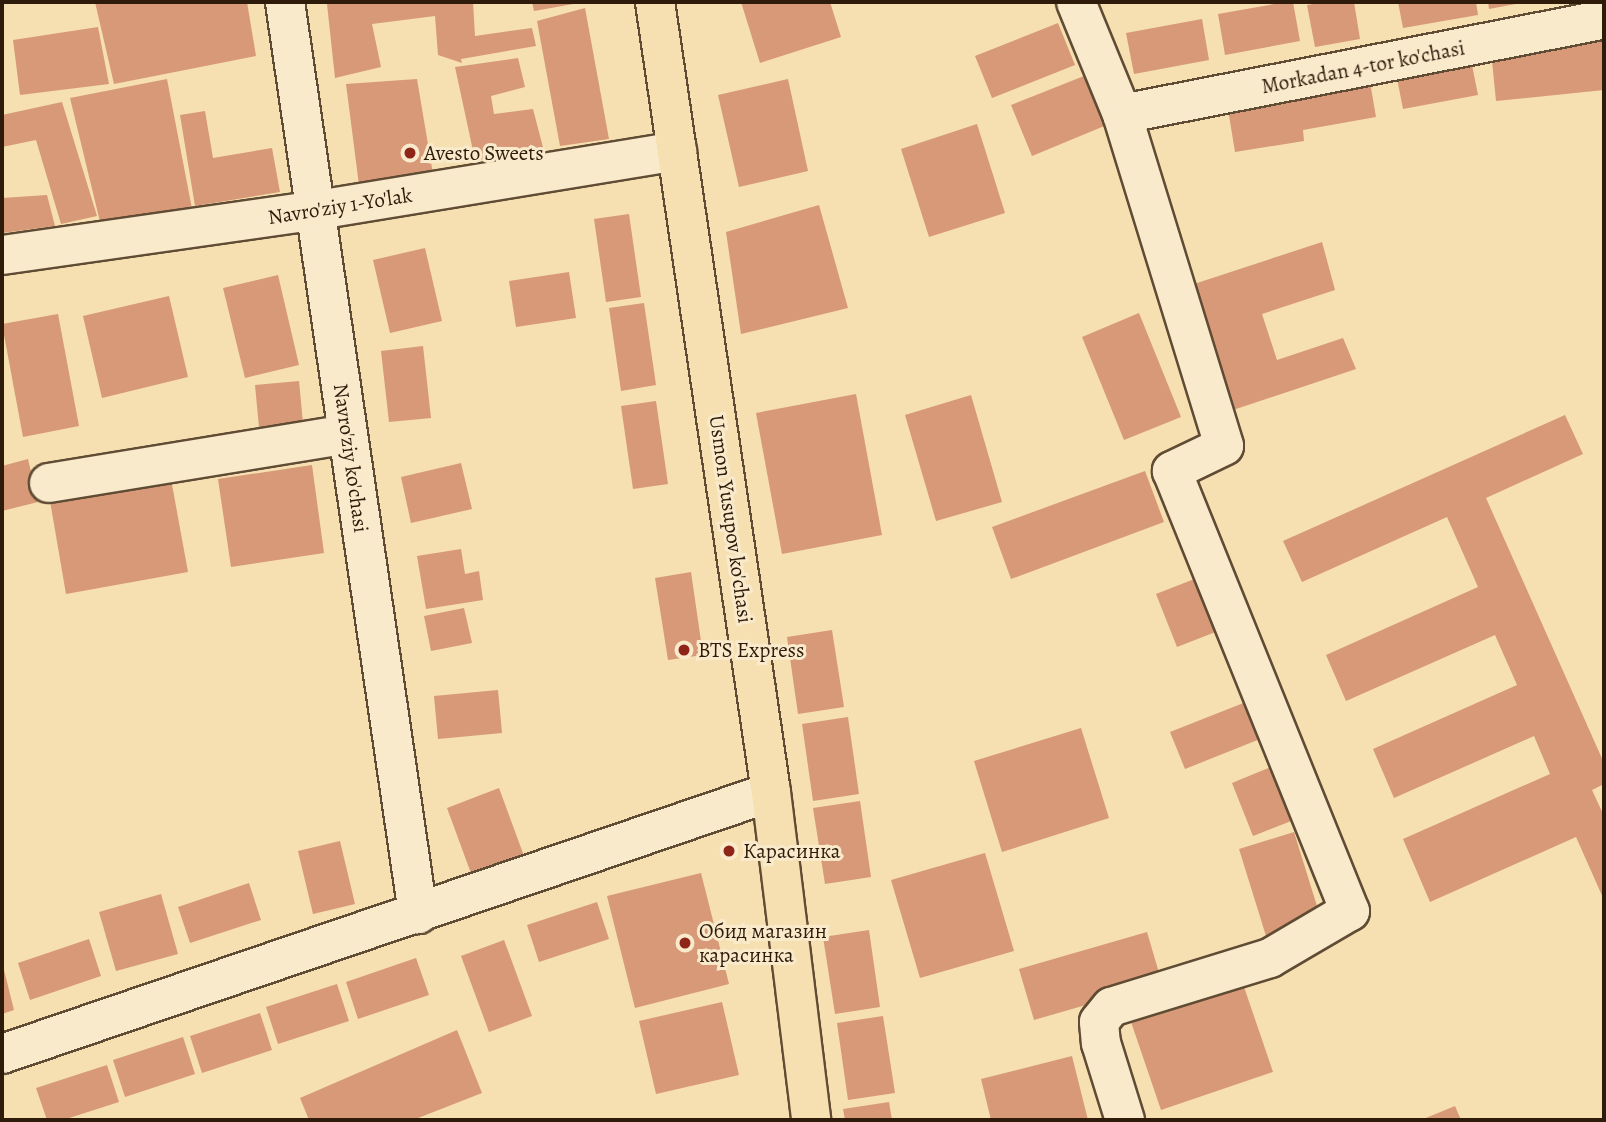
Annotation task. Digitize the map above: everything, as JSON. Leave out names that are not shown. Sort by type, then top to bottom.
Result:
[{"type":"main road","name":"Usmon Yusupov ko'chasi","points":[[655,2],[771,792],[811,1120]]},
{"type":"street","name":"Navro'ziy ko'chasi","points":[[285,2],[318,210],[347,434],[418,914]]},
{"type":"street","points":[[1076,2],[1122,114],[1224,446],[1172,471],[1350,911],[1270,958],[1111,1007],[1099,1022],[1101,1043],[1125,1120]]},
{"type":"street","name":"Morkadan 4-tor ko'chasi","points":[[1122,114],[1604,19]]},
{"type":"street","name":"Navro'ziy 1-Yo'lak","points":[[2,255],[318,210],[677,151]]},
{"type":"street","points":[[49,483],[347,434]]},
{"type":"street","points":[[2,1054],[771,792]]},
{"type":"building","points":[[95,2],[247,2],[256,56],[114,84]]},
{"type":"building","points":[[473,2],[475,36],[532,28],[536,46],[461,59],[462,63],[438,55],[435,16],[372,24],[381,67],[335,78],[327,4]]},
{"type":"building","points":[[532,2],[579,2],[579,3],[534,11]]},
{"type":"building","points":[[741,2],[830,2],[841,37],[760,63]]},
{"type":"building","points":[[1293,2],[1300,41],[1225,55],[1218,14]]},
{"type":"building","points":[[1354,2],[1360,39],[1315,47],[1307,5]]},
{"type":"building","points":[[1398,2],[1476,2],[1478,15],[1403,28]]},
{"type":"building","points":[[1488,2],[1521,2],[1521,3],[1489,9]]},
{"type":"building","points":[[585,8],[609,139],[560,146],[537,21]]},
{"type":"building","points":[[1202,19],[1209,60],[1134,74],[1126,33]]},
{"type":"building","points":[[1058,23],[1075,65],[992,98],[975,56]]},
{"type":"building","points":[[98,27],[109,84],[20,95],[13,40]]},
{"type":"building","points":[[1604,38],[1604,90],[1496,101],[1491,51]]},
{"type":"building","points":[[1470,55],[1478,95],[1403,109],[1395,68]]},
{"type":"building","points":[[518,58],[525,87],[491,96],[494,114],[533,109],[545,155],[475,160],[455,67]]},
{"type":"building","points":[[1094,72],[1114,122],[1032,156],[1011,105]]},
{"type":"building","points":[[1369,76],[1376,117],[1303,130],[1304,141],[1235,152],[1227,103]]},
{"type":"building","points":[[167,79],[193,214],[102,230],[70,98]]},
{"type":"building","points":[[417,79],[433,174],[359,185],[346,84]]},
{"type":"building","points":[[788,79],[808,171],[739,187],[718,95]]},
{"type":"building","points":[[62,102],[97,216],[61,224],[36,140],[2,147],[2,115]]},
{"type":"building","points":[[205,111],[213,158],[272,148],[280,192],[195,206],[180,115]]},
{"type":"building","points":[[977,124],[1005,213],[929,237],[901,149]]},
{"type":"building","points":[[47,195],[55,226],[2,233],[2,198]]},
{"type":"building","points":[[819,205],[848,308],[741,334],[726,232]]},
{"type":"building","points":[[629,214],[641,297],[606,302],[594,219]]},
{"type":"building","points":[[1322,242],[1335,290],[1262,314],[1277,360],[1343,338],[1356,369],[1230,411],[1191,285]]},
{"type":"building","points":[[425,248],[442,321],[390,333],[373,260]]},
{"type":"building","points":[[569,272],[576,318],[516,327],[509,281]]},
{"type":"building","points":[[278,275],[299,365],[245,378],[223,288]]},
{"type":"building","points":[[169,296],[188,377],[102,398],[83,316]]},
{"type":"building","points":[[644,303],[656,385],[621,391],[609,308]]},
{"type":"building","points":[[1139,313],[1181,417],[1124,440],[1082,337]]},
{"type":"building","points":[[58,314],[79,426],[23,437],[2,324]]},
{"type":"building","points":[[423,346],[431,418],[389,422],[381,351]]},
{"type":"building","points":[[299,381],[304,434],[260,438],[255,385]]},
{"type":"building","points":[[856,394],[882,535],[782,554],[756,413]]},
{"type":"building","points":[[971,395],[1002,502],[936,521],[905,415]]},
{"type":"building","points":[[656,401],[668,484],[633,489],[621,406]]},
{"type":"building","points":[[1565,415],[1583,454],[1486,498],[1604,763],[1604,784],[1592,790],[1604,816],[1604,900],[1576,837],[1430,902],[1403,839],[1550,774],[1534,736],[1394,798],[1373,749],[1517,685],[1495,635],[1346,701],[1326,655],[1478,587],[1447,517],[1302,582],[1283,541]]},
{"type":"building","points":[[28,459],[38,502],[2,511],[2,466]]},
{"type":"building","points":[[461,463],[472,509],[411,523],[401,477]]},
{"type":"building","points":[[312,465],[324,553],[231,567],[218,479]]},
{"type":"building","points":[[1145,471],[1164,522],[1011,579],[992,527]]},
{"type":"building","points":[[171,479],[188,572],[66,594],[50,501]]},
{"type":"building","points":[[461,549],[465,574],[479,571],[483,600],[426,609],[417,556]]},
{"type":"building","points":[[691,572],[703,655],[668,660],[655,578]]},
{"type":"building","points":[[1197,578],[1218,631],[1177,647],[1156,594]]},
{"type":"building","points":[[464,608],[472,643],[431,651],[424,616]]},
{"type":"building","points":[[832,630],[844,707],[798,714],[787,637]]},
{"type":"building","points":[[498,690],[502,733],[438,739],[434,696]]},
{"type":"building","points":[[1251,700],[1265,737],[1185,769],[1170,732]]},
{"type":"building","points":[[848,717],[859,794],[813,801],[802,724]]},
{"type":"building","points":[[1081,728],[1109,818],[1002,852],[974,761]]},
{"type":"building","points":[[1278,764],[1299,818],[1253,836],[1232,783]]},
{"type":"building","points":[[499,788],[524,856],[472,876],[447,808]]},
{"type":"building","points":[[860,801],[871,877],[825,884],[813,808]]},
{"type":"building","points":[[1294,832],[1321,919],[1266,936],[1239,849]]},
{"type":"building","points":[[340,841],[355,904],[313,914],[298,851]]},
{"type":"building","points":[[985,853],[1014,951],[920,978],[891,880]]},
{"type":"building","points":[[701,873],[729,984],[635,1008],[607,896]]},
{"type":"building","points":[[249,883],[261,920],[190,943],[178,907]]},
{"type":"building","points":[[161,894],[178,954],[116,971],[99,912]]},
{"type":"building","points":[[597,902],[609,939],[539,962],[527,925]]},
{"type":"building","points":[[869,930],[880,1007],[835,1014],[823,937]]},
{"type":"building","points":[[1147,932],[1162,983],[1034,1020],[1019,969]]},
{"type":"building","points":[[89,939],[101,976],[30,1000],[18,963]]},
{"type":"building","points":[[504,940],[532,1016],[489,1032],[461,956]]},
{"type":"building","points":[[416,958],[429,995],[358,1019],[346,982]]},
{"type":"building","points":[[2,962],[14,1010],[2,1014]]},
{"type":"building","points":[[1242,981],[1273,1072],[1161,1110],[1130,1019]]},
{"type":"building","points":[[337,984],[349,1021],[278,1044],[266,1007]]},
{"type":"building","points":[[722,1002],[739,1075],[656,1094],[639,1021]]},
{"type":"building","points":[[260,1013],[272,1050],[202,1073],[190,1036]]},
{"type":"building","points":[[883,1016],[895,1093],[848,1100],[837,1023]]},
{"type":"building","points":[[457,1030],[482,1093],[413,1120],[309,1120],[300,1098]]},
{"type":"building","points":[[183,1037],[195,1074],[125,1097],[113,1060]]},
{"type":"building","points":[[1072,1056],[1088,1120],[991,1120],[981,1079]]},
{"type":"building","points":[[107,1065],[119,1102],[63,1120],[47,1120],[36,1088]]},
{"type":"building","points":[[889,1102],[892,1120],[845,1120],[843,1109]]},
{"type":"building","points":[[1455,1106],[1461,1120],[1421,1120]]},
{"type":"place","name":"Avesto Sweets","points":[[410,153]]},
{"type":"place","name":"BTS Express","points":[[684,650]]},
{"type":"place","name":"Карасинка","points":[[729,851]]},
{"type":"place","name":"Обид магазин карасинка","points":[[685,943]]}]
